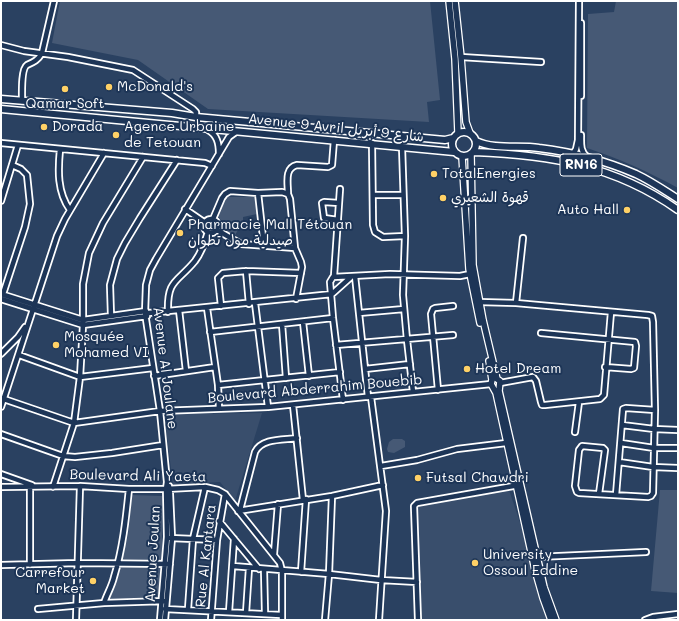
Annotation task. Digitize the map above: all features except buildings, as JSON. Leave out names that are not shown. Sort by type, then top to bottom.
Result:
[{"type":"highway","name":"Avenue 9 Avril شارع 9 أبريل","points":[[1,99],[172,113],[445,140],[456,135]]},
{"type":"highway","name":"Avenue 9 Avril شارع 9 أبريل","points":[[1,109],[454,152]]},
{"type":"highway","points":[[462,157],[454,152],[452,145],[456,135],[466,132],[470,133],[475,138],[476,145],[472,153]]},
{"type":"highway","name":"RN16","points":[[476,141],[488,146],[540,148],[587,157],[616,166],[637,175],[678,199]]},
{"type":"highway","name":"RN16","points":[[462,157],[472,153],[539,156],[583,165],[639,186],[678,210]]},
{"type":"main road","points":[[449,1],[455,64],[456,135]]},
{"type":"main road","points":[[454,1],[461,58],[466,122],[470,133]]},
{"type":"main road","points":[[472,153],[472,261],[479,302],[506,442],[546,592],[556,620]]},
{"type":"main road","points":[[462,157],[471,281],[495,383],[499,391],[537,580],[551,620]]},
{"type":"street","points":[[22,100],[24,71],[28,65],[38,60],[42,53],[54,1]]},
{"type":"street","points":[[573,154],[578,140],[579,1]]},
{"type":"street","points":[[579,12],[581,28],[581,145],[583,153],[587,157]]},
{"type":"street","points":[[1,45],[24,51],[68,57],[131,70],[144,76],[195,110],[196,116]]},
{"type":"street","points":[[461,58],[541,62]]},
{"type":"street","points":[[204,128],[212,132],[217,138],[219,149],[218,155]]},
{"type":"street","name":"Avenue Al Joulane","points":[[168,489],[160,411],[154,376],[147,314],[146,285],[150,270],[185,209],[229,137],[238,131]]},
{"type":"street","points":[[296,299],[301,274],[301,262],[295,248],[290,196],[288,194],[288,174],[294,166],[297,165],[331,166],[334,155],[334,140]]},
{"type":"street","points":[[1,143],[205,163],[212,166]]},
{"type":"street","points":[[1,201],[3,186],[12,165],[18,144]]},
{"type":"street","points":[[372,144],[373,225],[375,232],[379,236],[383,237],[405,236]]},
{"type":"street","points":[[402,147],[405,236],[404,309],[413,392]]},
{"type":"street","points":[[60,149],[58,170],[60,187],[64,201],[70,210]]},
{"type":"street","points":[[1,407],[2,398],[19,355],[57,236],[70,210],[104,153]]},
{"type":"street","points":[[53,487],[74,422],[80,377],[83,322],[82,284],[90,248],[103,223],[143,157]]},
{"type":"street","points":[[111,316],[110,285],[118,258],[132,230],[172,165],[177,160]]},
{"type":"street","points":[[12,165],[27,175],[30,207],[25,227],[2,296],[34,307],[83,322],[332,294],[353,276]]},
{"type":"street","points":[[340,189],[334,276],[331,279],[331,285],[333,318],[343,400]]},
{"type":"street","points":[[213,219],[219,203],[227,192],[282,192],[288,194]]},
{"type":"street","points":[[258,193],[264,246]]},
{"type":"street","points":[[373,195],[403,195]]},
{"type":"street","points":[[338,220],[324,218],[322,203],[339,203]]},
{"type":"street","points":[[185,209],[204,222]]},
{"type":"street","points":[[204,222],[209,218],[213,219],[218,224],[217,230]]},
{"type":"street","points":[[204,222],[204,228],[208,232]]},
{"type":"street","points":[[217,230],[238,243],[295,248]]},
{"type":"street","points":[[208,232],[217,230]]},
{"type":"street","points":[[168,312],[168,294],[170,288],[195,261],[208,232]]},
{"type":"street","points":[[516,303],[523,238]]},
{"type":"street","points":[[221,306],[218,281],[219,275],[225,272],[246,271],[301,274]]},
{"type":"street","points":[[246,271],[249,304]]},
{"type":"street","points":[[334,276],[404,274],[460,276],[470,274]]},
{"type":"street","points":[[353,276],[369,397],[381,466],[386,511],[379,620]]},
{"type":"street","points":[[460,276],[471,281]]},
{"type":"street","points":[[479,302],[516,303],[652,316],[655,410],[653,493],[648,497],[579,493],[576,490],[579,450],[582,446],[602,448],[604,450],[599,494]]},
{"type":"street","points":[[256,303],[268,407]]},
{"type":"street","points":[[438,390],[432,311],[435,308],[453,306]]},
{"type":"street","points":[[207,308],[220,409]]},
{"type":"street","points":[[359,313],[404,309]]},
{"type":"street","points":[[179,310],[186,371]]},
{"type":"street","points":[[575,432],[579,402],[599,400],[603,397],[611,312]]},
{"type":"street","points":[[83,322],[111,316],[147,314]]},
{"type":"street","points":[[210,332],[333,318]]},
{"type":"street","points":[[1,354],[18,338],[29,320]]},
{"type":"street","points":[[303,322],[309,376]]},
{"type":"street","points":[[282,324],[286,378]]},
{"type":"street","points":[[541,333],[635,342],[635,366],[631,369],[605,367]]},
{"type":"street","points":[[336,345],[453,335]]},
{"type":"street","points":[[19,355],[80,377],[153,368]]},
{"type":"street","points":[[365,369],[410,364]]},
{"type":"street","points":[[154,376],[215,367]]},
{"type":"street","points":[[218,385],[340,372]]},
{"type":"street","name":"Boulevard Abderrahim Bouebib","points":[[2,398],[74,422],[160,411],[268,407],[343,400],[495,383],[532,376],[536,381],[542,405],[579,402]]},
{"type":"street","points":[[293,405],[305,500],[301,572]]},
{"type":"street","points":[[616,495],[623,410],[625,408],[655,410]]},
{"type":"street","points":[[622,425],[678,430]]},
{"type":"street","points":[[1,434],[63,456],[87,457],[163,445]]},
{"type":"street","points":[[297,438],[267,442],[257,446],[239,510],[332,496],[383,485]]},
{"type":"street","points":[[381,466],[506,442]]},
{"type":"street","points":[[621,443],[654,448],[678,448]]},
{"type":"street","points":[[619,462],[653,467],[678,468]]},
{"type":"street","points":[[1,474],[33,486],[30,565]]},
{"type":"street","points":[[418,620],[414,506],[417,503],[518,485]]},
{"type":"street","points":[[76,620],[80,486]]},
{"type":"street","name":"Boulevard Ali Yaeta","points":[[1,487],[80,486],[129,489],[168,489],[205,486],[218,490],[224,494],[239,510],[274,554],[280,563],[282,570]]},
{"type":"street","points":[[188,609],[193,539],[205,486]]},
{"type":"street","points":[[104,603],[118,564],[126,518],[129,489]]},
{"type":"street","name":"Avenue Joulan","points":[[162,620],[170,538],[168,489]]},
{"type":"street","name":"Rue Al Kantara","points":[[211,620],[217,540],[224,494]]},
{"type":"street","points":[[325,620],[329,574],[332,496]]},
{"type":"street","points":[[274,554],[278,504]]},
{"type":"street","points":[[219,521],[262,569],[265,613]]},
{"type":"street","points":[[170,538],[217,540]]},
{"type":"street","points":[[229,612],[234,539]]},
{"type":"street","points":[[537,557],[646,552]]},
{"type":"street","points":[[1,565],[78,562],[168,564]]},
{"type":"street","points":[[233,566],[416,582]]},
{"type":"street","points":[[246,613],[249,568]]},
{"type":"street","points":[[165,609],[265,613],[282,617],[282,570]]},
{"type":"street","points":[[38,609],[104,603],[164,601]]},
{"type":"street","name":"Avenue Joulan","points":[[162,620],[165,609],[164,601]]},
{"type":"street","points":[[645,620],[678,614]]},
{"type":"shaded area","points":[[60,1],[430,1],[440,100],[427,102],[429,122],[208,109],[138,60],[52,43]]},
{"type":"shaded area","points":[[616,1],[678,1],[678,188],[611,156],[587,148],[588,14],[614,12]]},
{"type":"shaded area","points":[[227,197],[255,197],[257,214],[243,217],[243,229],[238,230],[234,237],[222,229],[222,222],[218,216]]},
{"type":"shaded area","points":[[262,413],[235,501],[220,482],[173,484],[164,414]]},
{"type":"shaded area","points":[[393,439],[402,439],[405,441],[405,447],[394,453],[388,452],[387,449],[389,442]]},
{"type":"shaded area","name":"University Ossoul Eddine","points":[[509,490],[553,620],[421,620],[414,506]]},
{"type":"shaded area","points":[[660,490],[678,490],[678,593],[651,591]]},
{"type":"shaded area","points":[[132,495],[162,496],[162,561],[159,597],[108,599],[119,572],[128,535]]},
{"type":"place","name":"McDonald's","points":[[109,87]]},
{"type":"place","name":"Qamar Soft","points":[[65,89]]},
{"type":"place","name":"Dorada","points":[[44,127]]},
{"type":"place","name":"Agence Urbaine de Tetouan","points":[[116,135]]},
{"type":"place","name":"TotalEnergies","points":[[434,174]]},
{"type":"place","name":"قهوة الشعيري","points":[[443,198]]},
{"type":"place","name":"Auto Hall","points":[[627,210]]},
{"type":"place","name":"Pharmacie Mall Tétouan صيدلية مول تطوان","points":[[180,233]]},
{"type":"place","name":"Mosquée Mohamed VI","points":[[56,345]]},
{"type":"place","name":"Hotel Dream","points":[[467,369]]},
{"type":"place","name":"Futsal Chawdri","points":[[418,478]]},
{"type":"place","name":"University Ossoul Eddine","points":[[475,563]]},
{"type":"place","name":"Carrefour Market","points":[[93,581]]}]
